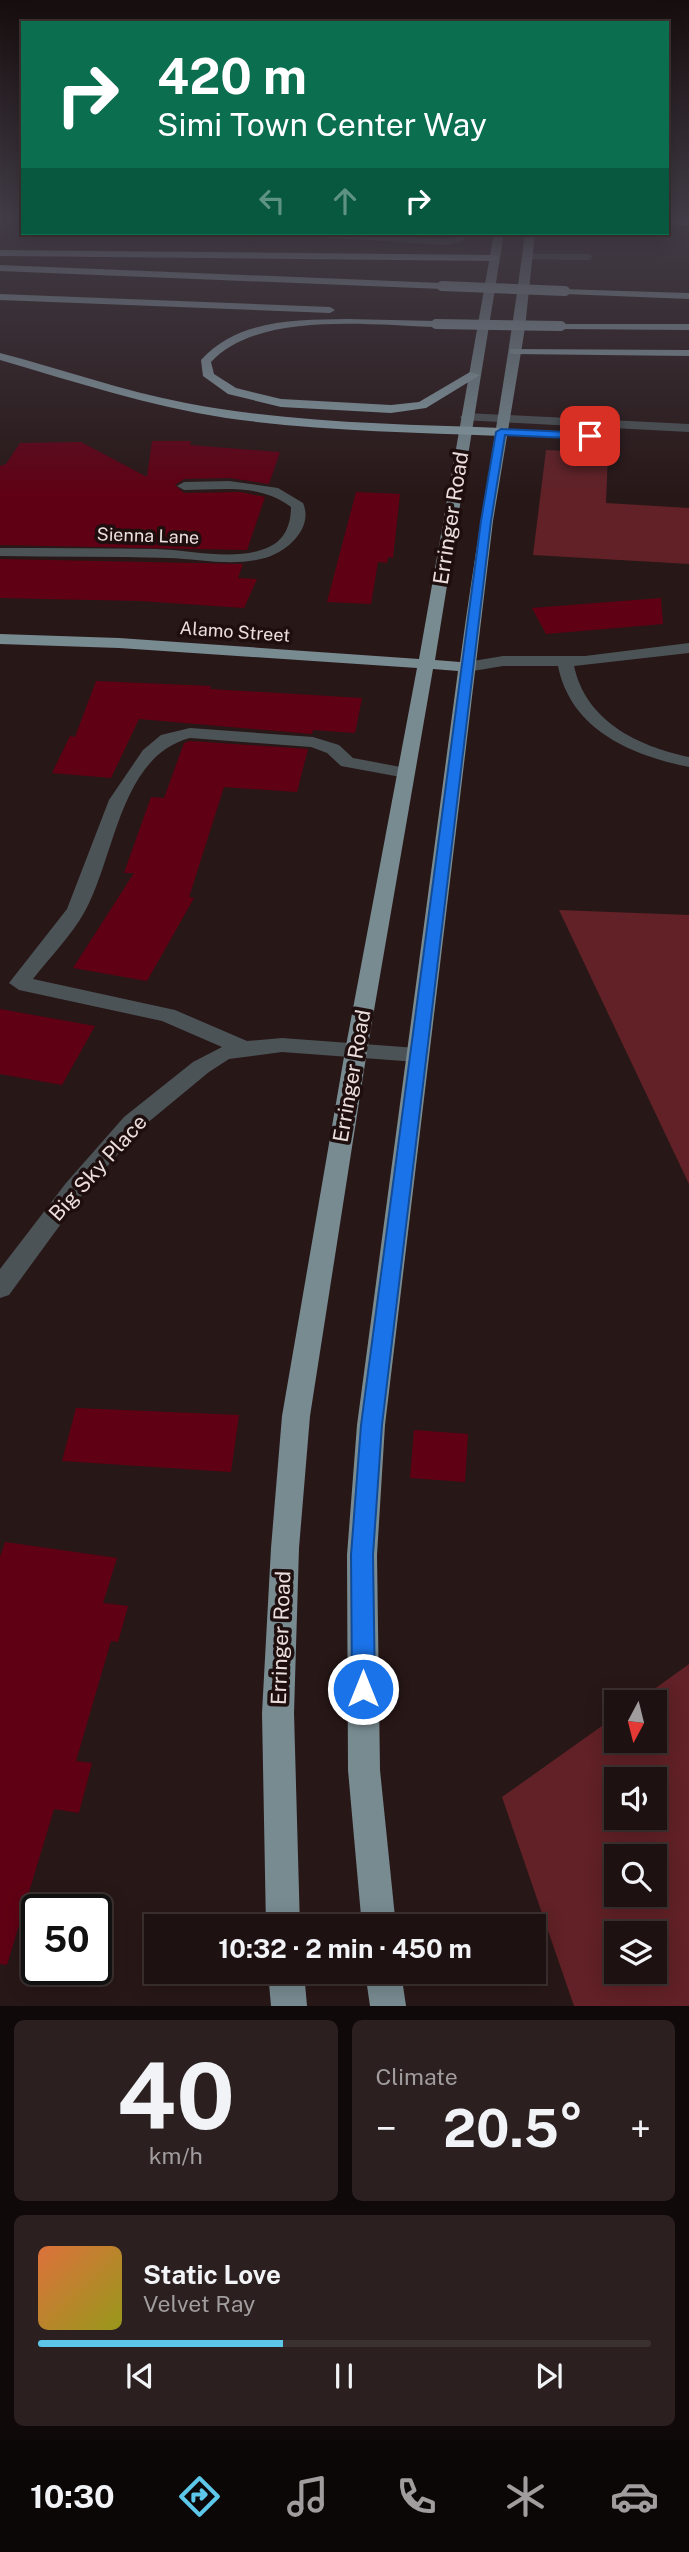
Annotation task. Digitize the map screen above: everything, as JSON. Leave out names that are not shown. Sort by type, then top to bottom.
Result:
[{"type":"highway","points":[[270,311],[436,319],[689,326]]},
{"type":"highway","points":[[436,319],[286,325],[247,333],[219,346],[205,362],[209,376],[232,391],[281,403],[414,407],[474,375]]},
{"type":"highway","points":[[514,351],[689,353]]},
{"type":"highway","points":[[0,356],[125,392],[204,411],[293,422],[502,425]]},
{"type":"main road","name":"Erringer Road","points":[[283,1914],[278,1713],[286,1535],[296,1416],[356,1051],[426,664],[486,311]]},
{"type":"main road","name":"Erringer Road","points":[[378,1914],[364,1770],[362,1555],[372,1425],[467,667],[520,311]]},
{"type":"main road","name":"Alamo Street","points":[[0,639],[118,643],[467,667]]},
{"type":"main road","points":[[287,1984],[289,2006]]},
{"type":"main road","points":[[385,1984],[388,2006]]},
{"type":"street","points":[[502,425],[689,428]]},
{"type":"street","points":[[502,425],[689,440]]},
{"type":"street","name":"Sienna Lane","points":[[0,552],[178,554],[228,559],[274,550],[290,539],[299,515],[298,506],[289,497],[255,486],[184,486]]},
{"type":"street","name":"Alamo Street","points":[[467,667],[565,670],[689,648]]},
{"type":"street","points":[[565,670],[583,705],[613,736],[644,752],[689,762]]},
{"type":"street","points":[[245,1048],[168,1016],[19,983],[76,910],[118,800],[149,754],[167,739],[190,733],[313,742],[333,749],[347,762],[406,773]]},
{"type":"street","name":"Big Sky Place","points":[[0,1288],[74,1189],[132,1123],[181,1086],[201,1067],[222,1054],[245,1048],[282,1045],[417,1055]]},
{"type":"shaded area","points":[[546,450],[608,453],[606,503],[689,508],[689,564],[533,555]]},
{"type":"shaded area","points":[[559,910],[689,915],[689,1184]]},
{"type":"shaded area","points":[[689,1664],[689,2006],[574,2006],[546,1925],[546,1914],[542,1914],[502,1797],[604,1725],[604,1754],[667,1754],[667,1690],[653,1690]]},
{"type":"building","points":[[152,441],[191,441],[190,445],[280,452],[269,484],[229,478],[184,479],[175,485],[184,493],[240,492],[265,497],[247,550],[0,545],[0,466],[6,464],[20,443],[81,442],[147,477]]},
{"type":"building","points":[[356,492],[400,494],[393,558],[388,557],[387,563],[378,562],[371,604],[327,602]]},
{"type":"building","points":[[0,559],[243,564],[238,578],[257,579],[244,608],[140,601],[0,598]]},
{"type":"building","points":[[661,598],[663,624],[546,634],[532,608]]},
{"type":"building","points":[[96,681],[211,686],[210,689],[362,698],[355,733],[313,730],[312,734],[139,719],[111,778],[52,773],[70,736],[75,737]]},
{"type":"building","points":[[190,741],[308,749],[297,792],[224,787],[189,897],[194,898],[147,981],[73,968],[134,873],[124,873],[151,797],[164,798],[184,743]]},
{"type":"building","points":[[0,1009],[95,1026],[62,1085],[0,1074]]},
{"type":"building","points":[[76,1408],[239,1415],[231,1472],[62,1461]]},
{"type":"building","points":[[414,1430],[468,1434],[465,1482],[410,1478]]},
{"type":"building","points":[[5,1542],[117,1558],[103,1603],[128,1606],[118,1642],[111,1641],[76,1761],[92,1763],[79,1813],[54,1809],[28,1894],[21,1894],[21,1919],[7,1965],[0,1964],[0,1557]]},
{"type":"route","points":[[363,1689],[362,1555],[388,1272],[486,521],[501,432],[590,436]]}]
